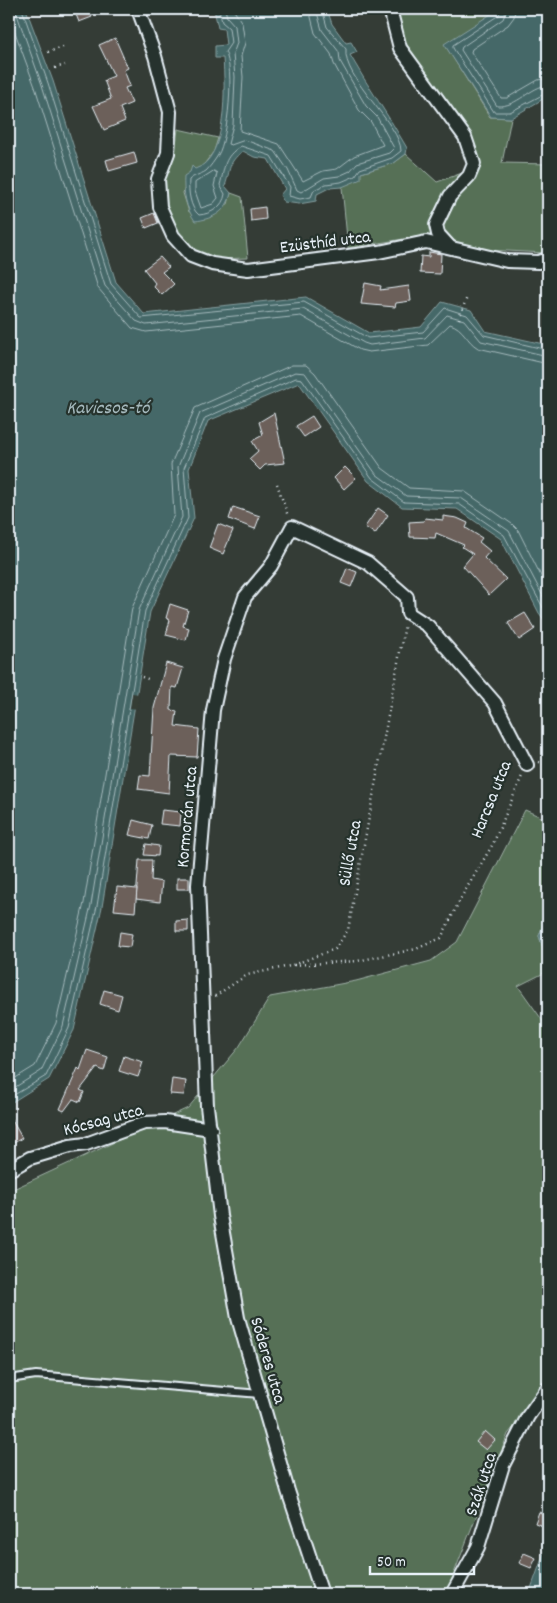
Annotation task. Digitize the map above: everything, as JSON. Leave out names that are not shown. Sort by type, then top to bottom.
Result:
[{"type":"street","name":"Ezüsthíd utca","points":[[138,9],[155,56],[170,112],[168,153],[158,179],[160,207],[173,236],[191,256],[212,264],[248,268],[379,252],[426,242],[507,261],[538,262],[548,259]]},
{"type":"street","points":[[390,9],[400,48],[465,137],[471,150],[474,164],[469,176],[450,196],[436,225],[438,234],[449,246]]},
{"type":"street","points":[[292,527],[368,563],[407,597],[408,614]]},
{"type":"street","name":"Kormorán utca","points":[[211,1129],[207,1106],[198,886],[212,710],[224,659],[246,597],[271,566],[292,527]]},
{"type":"street","name":"Harcsa utca","points":[[408,614],[428,626],[495,704],[527,765]]},
{"type":"street","name":"Kócsag utca","points":[[9,1170],[30,1158],[70,1146],[86,1144],[144,1123],[165,1122],[211,1129]]},
{"type":"street","name":"Sóderes utca","points":[[211,1129],[220,1216],[238,1318],[322,1594]]},
{"type":"street","name":"Szák utca","points":[[452,1594],[478,1546],[503,1465],[528,1416],[548,1388]]},
{"type":"lane","points":[[9,1379],[36,1375],[260,1394]]},
{"type":"path","points":[[48,52],[62,47]]},
{"type":"path","points":[[56,68],[65,65]]},
{"type":"path","points":[[459,319],[466,297]]},
{"type":"path","points":[[277,484],[292,527]]},
{"type":"path","name":"Süllő utca","points":[[203,1009],[215,995],[247,975],[290,966],[335,949],[348,930],[397,656],[408,614]]},
{"type":"path","points":[[142,677],[148,679]]},
{"type":"path","name":"Harcsa utca","points":[[290,966],[357,961],[416,949],[441,938],[462,896],[493,844],[527,765]]},
{"type":"green space","points":[[395,9],[499,9],[445,45],[490,117],[511,118],[502,163],[548,164],[548,251],[546,253],[468,249],[422,236],[348,248],[342,187],[361,173],[394,163],[406,154],[437,182],[479,167],[406,47]]},
{"type":"green space","points":[[178,129],[218,138],[214,151],[202,167],[190,172],[183,193],[189,212],[228,204],[231,193],[242,197],[248,258],[214,259],[193,252],[177,234],[164,207],[164,180],[175,153]]},
{"type":"green space","points":[[525,810],[548,820],[548,912],[539,936],[548,963],[548,971],[518,986],[548,1028],[548,1386],[508,1434],[446,1594],[9,1594],[9,1191],[188,1108],[239,1047],[270,997],[356,981],[431,961],[457,942]]},
{"type":"water","name":"Kavicsos-tó","points":[[9,9],[26,9],[53,81],[116,282],[144,314],[306,297],[369,333],[421,327],[442,302],[471,310],[485,331],[548,345],[548,625],[539,613],[501,539],[457,509],[402,507],[368,481],[299,383],[208,421],[189,469],[194,518],[150,612],[102,907],[74,1030],[49,1079],[9,1104]]},
{"type":"water","points":[[214,9],[327,9],[332,24],[346,43],[351,42],[357,52],[350,55],[407,148],[406,154],[394,163],[361,173],[361,179],[342,187],[329,188],[317,194],[316,201],[299,204],[284,202],[280,195],[285,189],[268,159],[254,157],[243,151],[234,159],[230,167],[225,186],[231,193],[226,205],[214,216],[195,221],[189,211],[186,200],[184,176],[190,172],[192,166],[195,169],[206,163],[214,151],[219,137],[224,103],[223,58],[215,58],[215,46],[226,45],[224,29],[218,28]]},
{"type":"water","points":[[499,9],[548,9],[548,96],[511,118],[491,117],[444,44]]},
{"type":"water","points":[[548,912],[548,963],[539,936]]},
{"type":"water","points":[[548,1542],[548,1594],[529,1594]]},
{"type":"pier","points":[[132,693],[139,694],[137,709],[130,708]]},
{"type":"building","points":[[88,9],[92,17],[79,22],[75,12]]},
{"type":"building","points":[[115,38],[128,68],[124,70],[130,86],[125,88],[132,103],[120,108],[125,121],[104,130],[93,106],[111,99],[104,80],[114,76],[99,45]]},
{"type":"building","points":[[134,152],[137,163],[109,171],[106,160]]},
{"type":"building","points":[[265,207],[266,219],[251,221],[250,209]]},
{"type":"building","points":[[154,213],[158,223],[146,228],[142,218]]},
{"type":"building","points":[[429,252],[441,254],[440,274],[420,273],[421,256],[429,257]]},
{"type":"building","points":[[160,257],[169,267],[162,272],[174,284],[162,295],[153,286],[155,283],[144,269]]},
{"type":"building","points":[[365,283],[381,286],[380,290],[409,286],[411,301],[396,303],[395,307],[361,304]]},
{"type":"building","points":[[274,413],[285,463],[265,465],[260,470],[249,459],[258,451],[252,441],[263,435],[259,422]]},
{"type":"building","points":[[312,416],[319,427],[304,437],[296,426]]},
{"type":"building","points":[[345,467],[356,478],[344,489],[334,478]]},
{"type":"building","points":[[233,507],[260,516],[255,529],[229,519]]},
{"type":"building","points":[[378,508],[388,515],[375,534],[365,527]]},
{"type":"building","points":[[443,516],[457,518],[468,523],[466,528],[482,538],[479,542],[490,551],[484,558],[506,579],[489,595],[463,566],[473,554],[462,547],[464,545],[436,533],[435,538],[410,537],[409,522],[424,521],[425,518],[443,520]]},
{"type":"building","points":[[218,524],[233,530],[223,554],[209,548]]},
{"type":"building","points":[[347,568],[357,572],[351,587],[341,583]]},
{"type":"building","points":[[170,604],[188,610],[183,626],[189,628],[186,640],[166,635],[170,620],[166,618]]},
{"type":"building","points":[[525,613],[535,629],[519,640],[508,623]]},
{"type":"building","points":[[166,663],[183,668],[177,688],[172,687],[171,710],[177,711],[175,726],[199,729],[197,757],[171,756],[169,793],[138,789],[140,775],[150,776],[154,708]]},
{"type":"building","points":[[162,810],[181,812],[180,826],[160,824]]},
{"type":"building","points":[[133,820],[152,825],[149,839],[129,835]]},
{"type":"building","points":[[146,844],[159,846],[158,856],[144,855]]},
{"type":"building","points":[[139,860],[152,860],[151,880],[162,882],[160,902],[136,899]]},
{"type":"building","points":[[177,878],[189,878],[189,889],[177,889]]},
{"type":"building","points":[[117,887],[137,889],[135,912],[114,910]]},
{"type":"building","points":[[188,920],[188,931],[176,931],[176,921]]},
{"type":"building","points":[[120,932],[132,934],[130,947],[118,946]]},
{"type":"building","points":[[104,990],[122,995],[118,1010],[100,1004]]},
{"type":"building","points":[[87,1050],[108,1057],[104,1071],[97,1068],[80,1090],[84,1092],[80,1102],[73,1099],[64,1111],[60,1109],[78,1068],[80,1070]]},
{"type":"building","points":[[124,1056],[143,1062],[138,1077],[119,1071]]},
{"type":"building","points":[[172,1079],[186,1081],[184,1095],[170,1094]]},
{"type":"building","points":[[9,1115],[22,1138],[9,1146]]},
{"type":"building","points":[[485,1431],[495,1440],[486,1450],[476,1442]]},
{"type":"building","points":[[539,1512],[548,1516],[548,1528],[535,1523]]},
{"type":"building","points":[[524,1553],[536,1558],[531,1568],[519,1563]]}]
